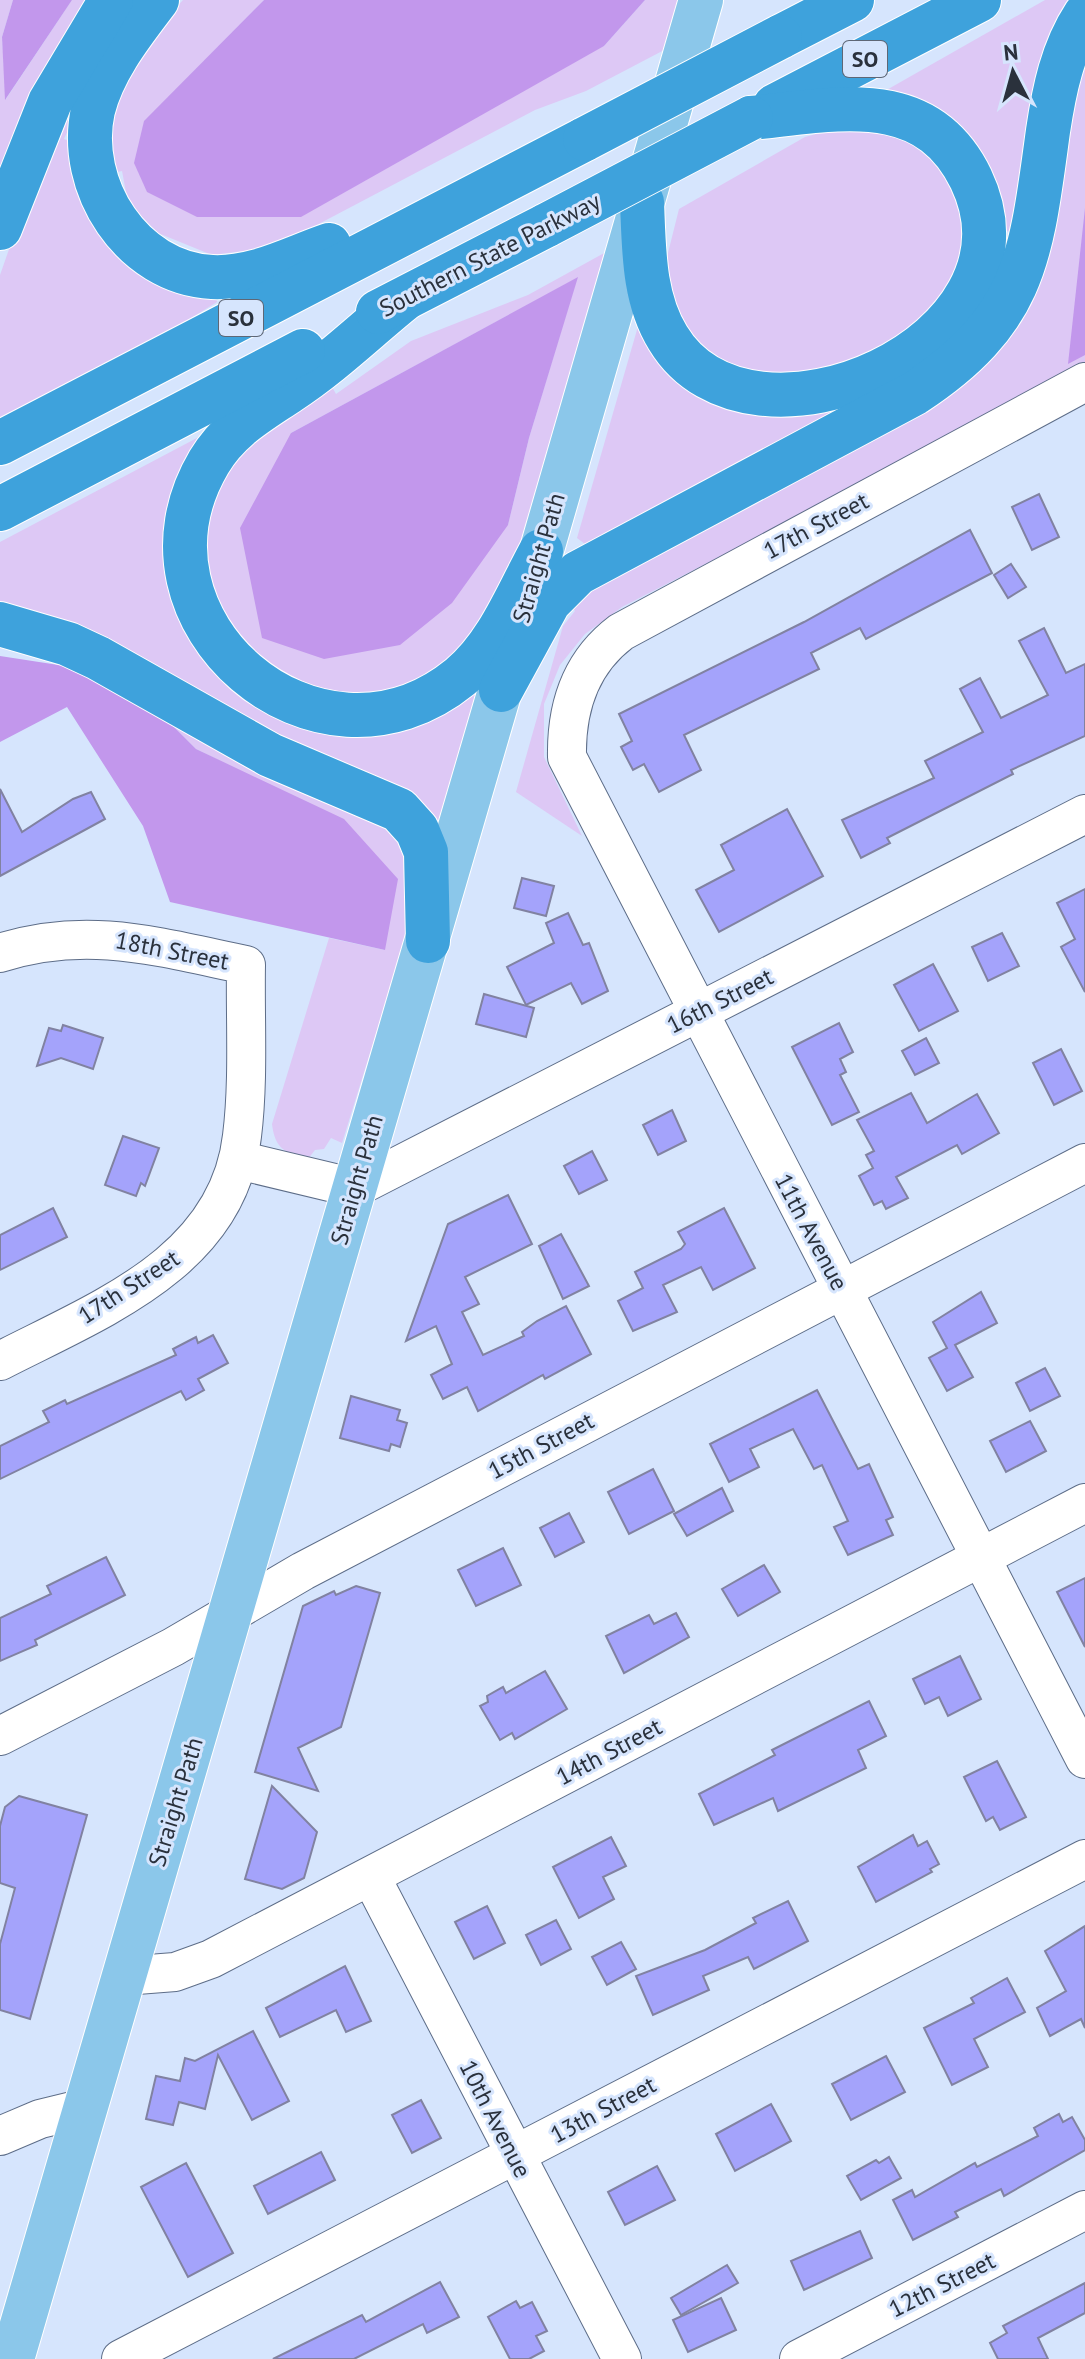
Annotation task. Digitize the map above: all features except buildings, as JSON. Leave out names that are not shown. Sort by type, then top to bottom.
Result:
[{"type":"highway","points":[[0,228],[50,102],[111,0]]},
{"type":"highway","points":[[157,0],[127,41],[102,85],[93,111],[91,147],[97,182],[111,214],[134,242],[163,263],[199,276],[244,274],[482,193]]},
{"type":"highway","name":"SO","points":[[0,443],[852,0]]},
{"type":"highway","name":"Southern State Parkway","points":[[0,509],[979,0]]},
{"type":"highway","points":[[501,690],[549,602],[578,573],[915,393],[948,371],[986,334],[1009,302],[1030,250],[1054,91],[1071,41],[1085,15]]},
{"type":"highway","points":[[642,202],[647,273],[658,318],[679,354],[707,376],[744,389],[808,393],[870,377],[923,345],[963,302],[982,252],[980,204],[975,187],[957,156],[931,130],[886,110],[852,108],[751,118]]},
{"type":"highway","points":[[403,300],[291,391],[244,421],[210,460],[195,492],[186,525],[188,576],[205,626],[237,667],[283,697],[334,713],[389,710],[425,699],[472,667],[494,637],[541,551]]},
{"type":"highway","points":[[0,624],[83,651],[270,755],[399,810],[417,830],[426,852],[428,941]]},
{"type":"main road","name":"Straight Path","points":[[12,2359],[701,0]]},
{"type":"street","name":"17th Street","points":[[574,698],[581,676],[599,649],[621,632],[1085,382]]},
{"type":"street","name":"11th Avenue","points":[[574,698],[566,732],[567,757],[696,1013],[1085,1759]]},
{"type":"street","name":"16th Street","points":[[355,1188],[1085,814]]},
{"type":"street","name":"18th Street","points":[[0,953],[44,942],[90,938],[150,945],[246,965],[243,1109],[238,1160]]},
{"type":"street","name":"17th Street","points":[[0,1361],[123,1296],[180,1256],[221,1204],[238,1160]]},
{"type":"street","points":[[238,1160],[355,1188]]},
{"type":"street","name":"15th Street","points":[[0,1736],[173,1647],[233,1610],[1085,1163]]},
{"type":"street","name":"14th Street","points":[[124,1976],[161,1975],[200,1965],[1085,1503]]},
{"type":"street","name":"13th Street","points":[[121,2359],[1085,1859]]},
{"type":"street","name":"10th Avenue","points":[[371,1877],[622,2359]]},
{"type":"street","points":[[0,2136],[40,2119],[85,2108]]},
{"type":"street","name":"12th Street","points":[[799,2359],[1085,2210]]},
{"type":"shaded area","points":[[0,0],[13,0],[2,37],[6,99],[72,0],[102,0],[0,203]]},
{"type":"shaded area","points":[[13,0],[72,0],[5,100],[2,37]]},
{"type":"shaded area","points":[[183,0],[264,0],[145,121],[604,46],[645,0],[681,0],[668,48],[586,91],[535,110],[275,247],[212,255],[158,233],[128,203],[122,171],[108,174],[105,121],[156,29]]},
{"type":"shaded area","points":[[264,0],[645,0],[604,46],[301,217],[197,217],[147,192],[134,163],[144,121]]},
{"type":"shaded area","points":[[1045,0],[1085,0],[1024,232],[998,231],[883,92]]},
{"type":"shaded area","points":[[1085,57],[1085,368],[622,607],[585,634],[560,665],[544,704],[544,757],[582,836],[516,792],[563,626],[575,611],[569,603],[584,589],[933,406],[984,367],[1022,314]]},
{"type":"shaded area","points":[[70,101],[79,106],[64,139],[80,144],[95,213],[216,295],[217,302],[149,344],[0,420],[0,275],[34,178]]},
{"type":"shaded area","points":[[856,123],[905,132],[949,163],[971,267],[888,359],[811,382],[731,376],[683,345],[665,265],[679,209],[805,137]]},
{"type":"shaded area","points":[[1085,208],[1085,355],[1068,364]]},
{"type":"shaded area","points":[[606,252],[506,602],[426,689],[352,707],[281,686],[226,634],[201,563],[217,482],[251,433],[331,385],[336,394],[411,341],[528,295]],"holes":[[[577,278],[529,438],[508,525],[291,433]]]},
{"type":"shaded area","points":[[578,277],[529,438],[508,525],[452,603],[400,645],[324,659],[262,638],[240,528],[291,433]]},
{"type":"shaded area","points":[[645,302],[648,338],[852,402],[578,559],[580,547],[585,544],[577,538]]},
{"type":"shaded area","points":[[212,430],[194,641],[245,699],[321,727],[480,685],[434,841],[0,614],[0,542]]},
{"type":"shaded area","points":[[0,656],[78,668],[146,699],[196,749],[344,819],[398,879],[385,950],[170,902],[143,826],[67,707],[0,742]]},
{"type":"shaded area","points":[[146,699],[389,819],[421,889],[342,1143],[331,1138],[324,1149],[315,1150],[308,1159],[282,1149],[272,1124],[329,938],[385,950],[261,781],[196,749]]}]
